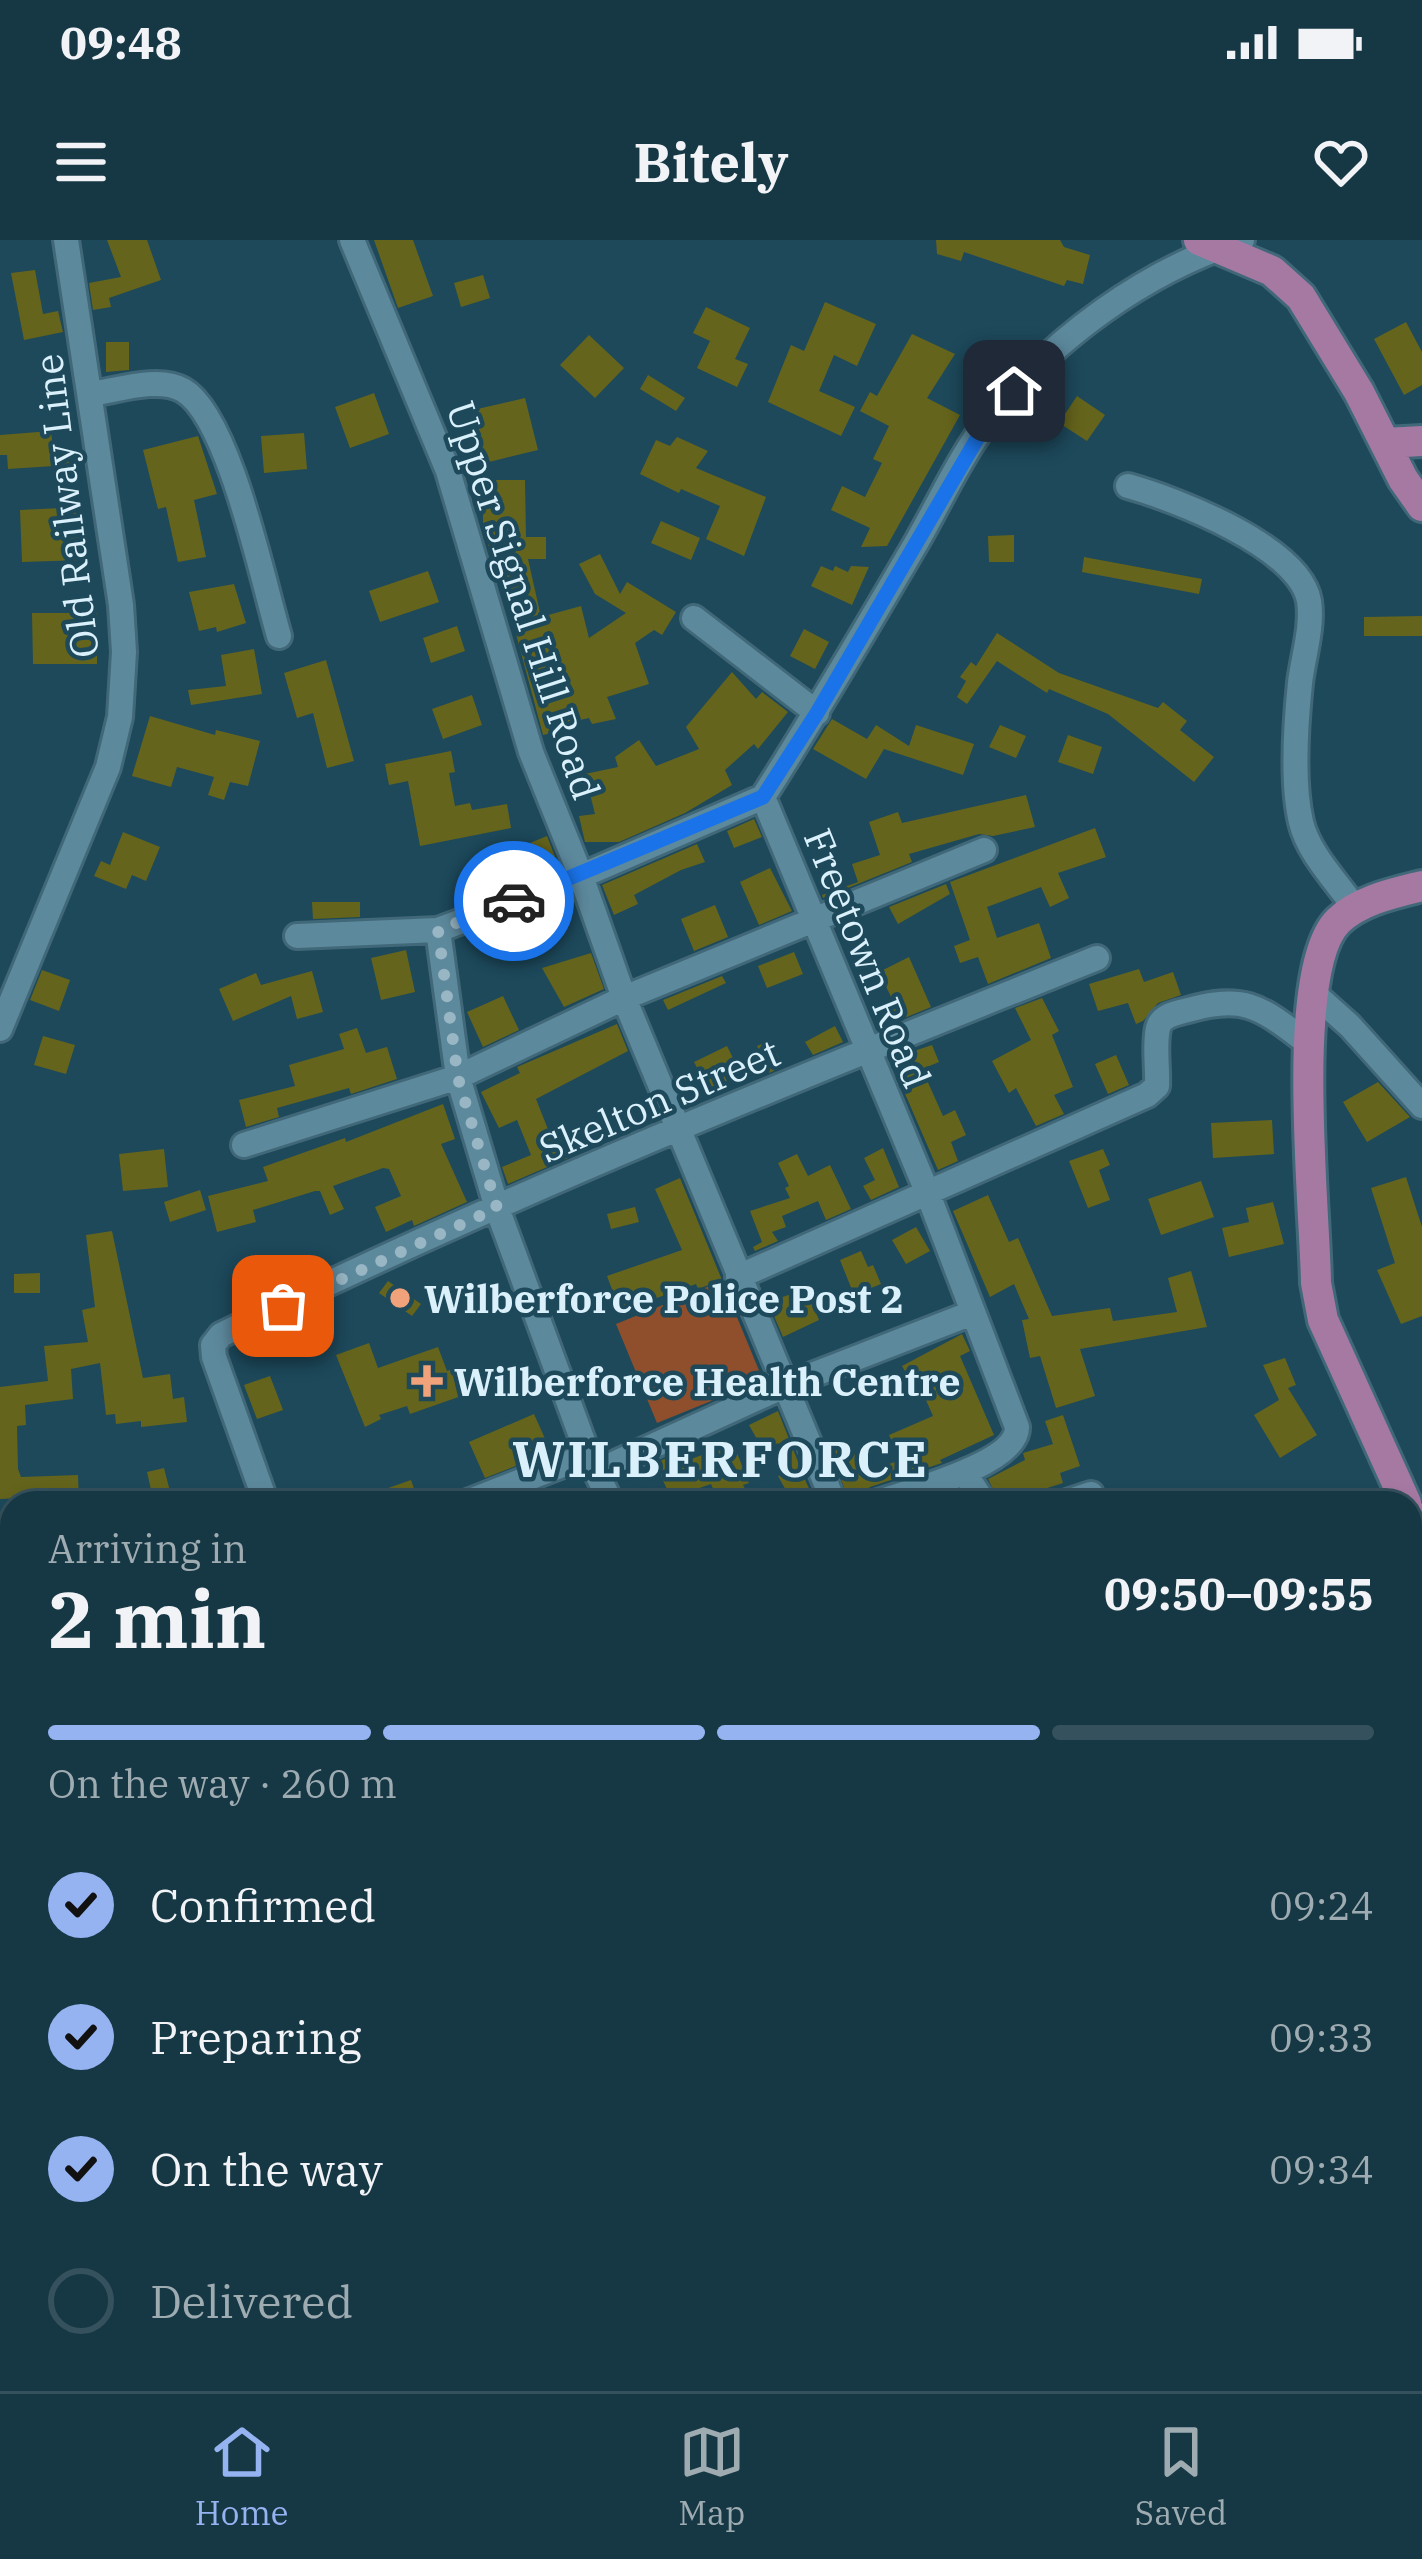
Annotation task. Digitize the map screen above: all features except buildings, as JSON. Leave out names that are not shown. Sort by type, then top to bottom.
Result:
[{"type":"main road","points":[[1221,242],[1272,271],[1301,296],[1422,506]]},
{"type":"main road","points":[[1386,442],[1422,441]]},
{"type":"main road","points":[[1401,1491],[1323,1320],[1316,1283],[1308,1043],[1311,992],[1318,954],[1327,936],[1355,908],[1422,886]]},
{"type":"street","name":"Old Railway Line","points":[[0,1029],[108,767],[120,717],[121,605],[66,240]]},
{"type":"street","name":"Upper Signal Hill Road","points":[[352,240],[448,471],[531,752],[624,998],[829,1491]]},
{"type":"street","name":"Freetown Road","points":[[964,1472],[1010,1448],[1017,1427],[928,1194],[763,797],[988,420],[1040,361],[1092,317],[1221,242]]},
{"type":"street","points":[[92,394],[157,384],[181,388],[206,410],[223,445],[279,636]]},
{"type":"street","points":[[1128,486],[1178,500],[1228,526],[1287,564],[1304,584],[1310,603],[1298,720],[1300,821],[1308,842],[1355,908]]},
{"type":"street","points":[[694,618],[817,713]]},
{"type":"street","points":[[297,936],[438,930],[581,876],[763,797]]},
{"type":"street","points":[[244,1145],[458,1078],[624,998],[984,850]]},
{"type":"street","points":[[438,930],[458,1078],[497,1208],[605,1491]]},
{"type":"street","name":"Skelton Street","points":[[262,1491],[214,1357],[213,1345],[240,1326],[497,1208],[1097,958]]},
{"type":"street","points":[[1311,992],[1350,1026],[1422,1106]]},
{"type":"street","points":[[738,1277],[1147,1095],[1157,1086],[1157,1029],[1172,1014],[1218,1001],[1237,1001],[1266,1012],[1308,1043]]},
{"type":"street","points":[[504,1491],[592,1464],[972,1313]]},
{"type":"street","points":[[909,1491],[964,1472],[976,1491]]},
{"type":"shaded area","points":[[722,1281],[763,1380],[657,1423],[616,1324]]},
{"type":"way so far","points":[[283,1306],[497,1208],[458,1078],[438,930],[514,901]]},
{"type":"place","name":"Wilberforce Police Post 2","points":[[400,1298]]},
{"type":"place","name":"Wilberforce Health Centre","points":[[427,1381]]},
{"type":"district","name":"WILBERFORCE","points":[[721,1458]]},
{"type":"route","points":[[514,901],[763,797],[988,420],[1014,391]]}]
